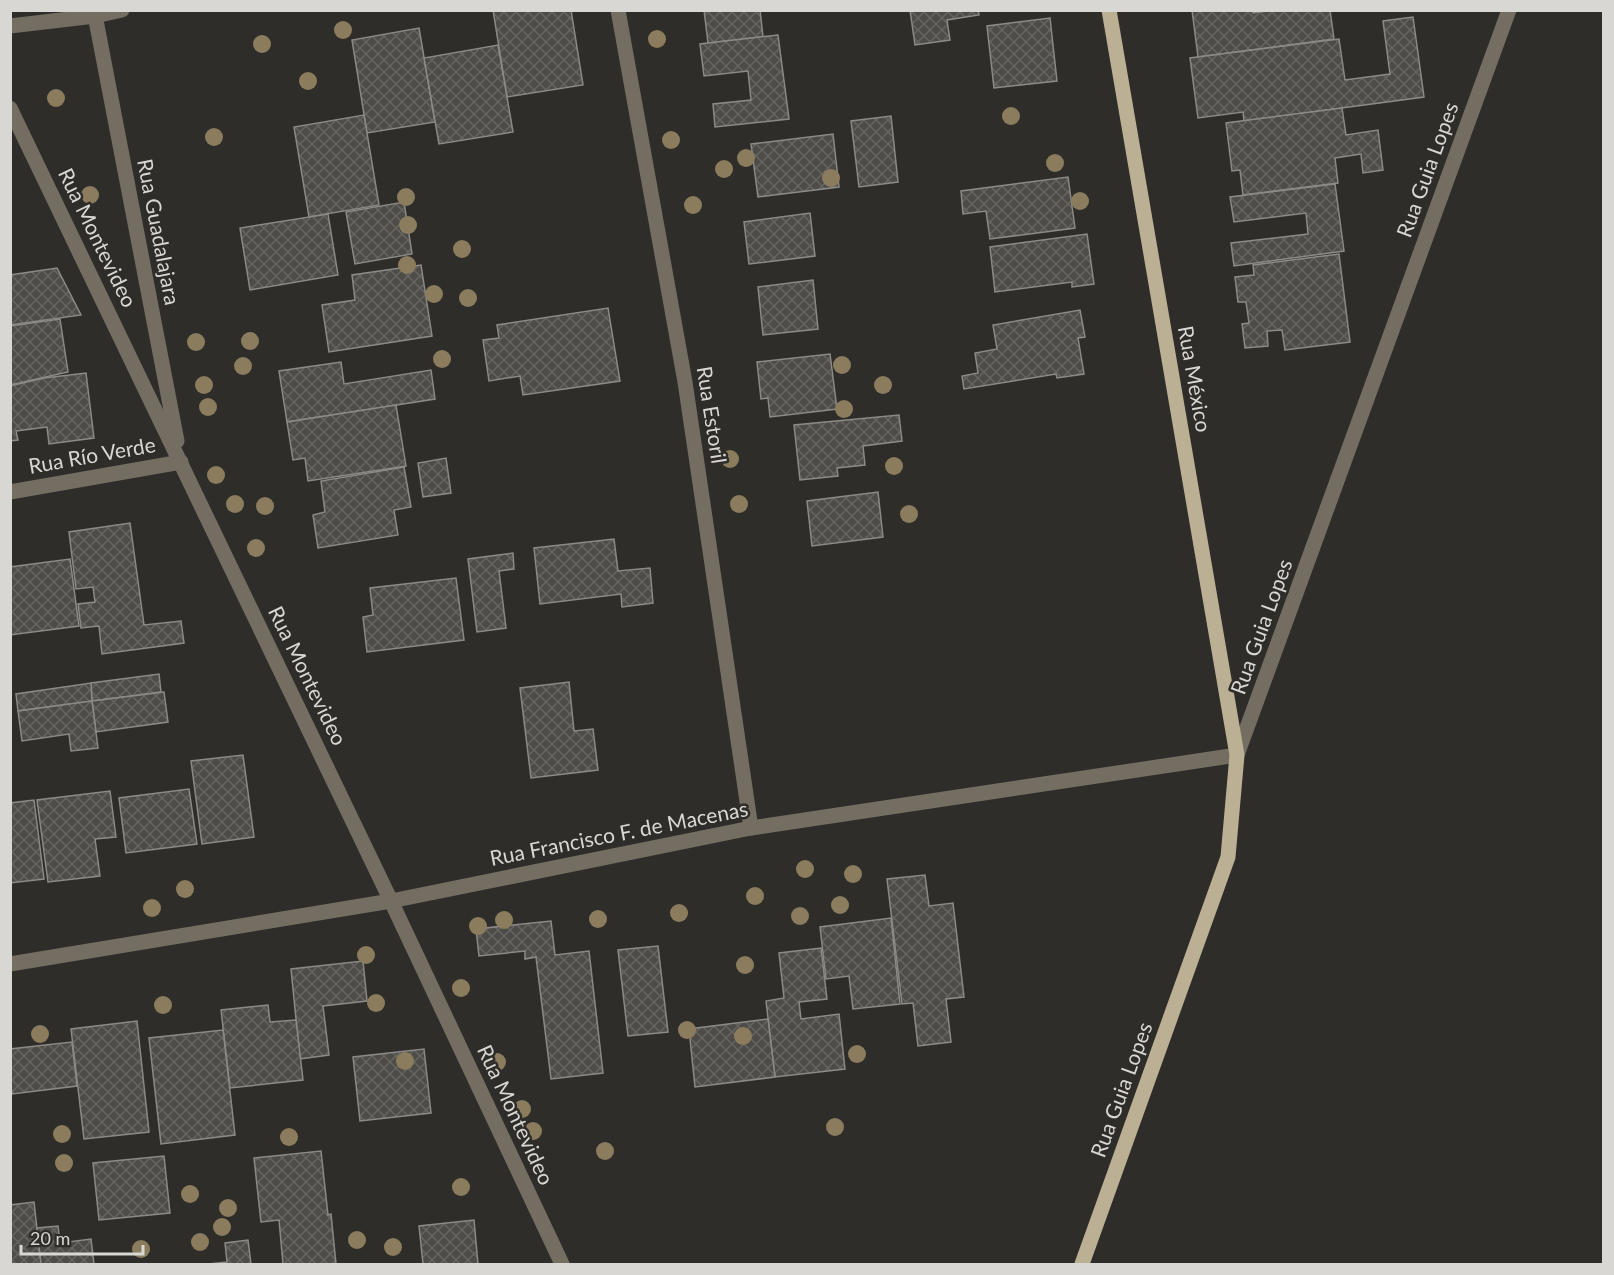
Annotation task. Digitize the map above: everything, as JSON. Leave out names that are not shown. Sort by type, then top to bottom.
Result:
[{"type":"main road","name":"Rua México","points":[[1109,10],[1237,755]]},
{"type":"main road","name":"Rua Guia Lopes","points":[[1082,1264],[1228,857],[1237,755]]},
{"type":"street","points":[[10,26],[122,10]]},
{"type":"street","name":"Rua Estoril","points":[[618,10],[685,382],[751,828]]},
{"type":"street","name":"Rua Guia Lopes","points":[[1237,755],[1509,10]]},
{"type":"street","name":"Rua Guadalajara","points":[[94,13],[182,462]]},
{"type":"street","name":"Rua Montevideo","points":[[10,108],[392,901],[562,1264]]},
{"type":"street","name":"Rua Río Verde","points":[[10,492],[182,462]]},
{"type":"street","name":"Rua Francisco F. de Macenas","points":[[10,964],[392,901],[751,828],[1237,755]]},
{"type":"building","points":[[493,10],[571,10],[583,85],[507,97]]},
{"type":"building","points":[[704,10],[760,10],[763,37],[708,43]]},
{"type":"building","points":[[910,10],[978,10],[979,15],[947,20],[950,40],[915,45]]},
{"type":"building","points":[[1192,10],[1253,10],[1253,13],[1274,10],[1330,10],[1334,39],[1198,57]]},
{"type":"building","points":[[1413,17],[1424,97],[1244,121],[1243,112],[1198,118],[1190,58],[1339,39],[1345,80],[1390,74],[1383,21]]},
{"type":"building","points":[[1050,18],[1057,81],[994,88],[987,26]]},
{"type":"building","points":[[419,28],[435,122],[367,133],[352,40]]},
{"type":"building","points":[[778,35],[789,119],[715,127],[713,104],[751,100],[748,71],[704,76],[700,44]]},
{"type":"building","points":[[498,45],[513,132],[439,144],[424,58]]},
{"type":"building","points":[[1342,108],[1346,135],[1378,130],[1383,170],[1363,173],[1361,154],[1335,158],[1338,183],[1243,195],[1240,170],[1232,171],[1226,123]]},
{"type":"building","points":[[364,115],[379,205],[309,217],[294,127]]},
{"type":"building","points":[[891,116],[898,182],[859,187],[851,121]]},
{"type":"building","points":[[833,134],[839,187],[758,197],[751,144]]},
{"type":"building","points":[[1068,177],[1075,228],[990,239],[986,211],[963,214],[961,191]]},
{"type":"building","points":[[1335,184],[1344,251],[1234,266],[1231,243],[1308,234],[1306,213],[1234,222],[1230,197]]},
{"type":"building","points":[[404,202],[412,254],[355,264],[346,212]]},
{"type":"building","points":[[810,213],[815,256],[749,264],[744,222]]},
{"type":"building","points":[[328,214],[338,275],[250,290],[240,228]]},
{"type":"building","points":[[1087,234],[1094,284],[1072,287],[1072,282],[995,292],[990,247]]},
{"type":"building","points":[[1339,254],[1350,342],[1285,350],[1282,330],[1267,331],[1268,346],[1245,348],[1242,324],[1249,323],[1246,302],[1238,302],[1235,277],[1254,275],[1253,265]]},
{"type":"building","points":[[421,265],[432,336],[329,352],[322,305],[355,300],[352,275]]},
{"type":"building","points":[[57,268],[81,315],[10,325],[10,275]]},
{"type":"building","points":[[813,280],[818,329],[763,335],[758,287]]},
{"type":"building","points":[[608,308],[620,381],[523,395],[520,376],[489,381],[483,340],[499,338],[497,325]]},
{"type":"building","points":[[1080,310],[1085,337],[1078,338],[1084,374],[1057,378],[1056,374],[964,389],[962,376],[978,373],[975,353],[997,349],[993,325]]},
{"type":"building","points":[[60,319],[68,372],[10,385],[10,326]]},
{"type":"building","points":[[830,354],[837,409],[770,417],[768,398],[761,399],[757,362]]},
{"type":"building","points":[[341,362],[344,384],[431,370],[435,399],[287,422],[279,371]]},
{"type":"building","points":[[86,373],[94,438],[49,444],[47,427],[16,431],[18,440],[10,441],[10,386],[44,378]]},
{"type":"building","points":[[396,405],[406,466],[308,481],[305,458],[293,460],[287,422]]},
{"type":"building","points":[[899,415],[902,441],[863,446],[865,465],[837,468],[838,476],[800,480],[794,425]]},
{"type":"building","points":[[446,458],[451,493],[423,497],[418,463]]},
{"type":"building","points":[[404,467],[411,507],[394,510],[398,535],[318,548],[313,515],[325,512],[321,481]]},
{"type":"building","points":[[878,492],[883,537],[812,546],[807,501]]},
{"type":"building","points":[[130,523],[144,625],[181,621],[184,643],[102,654],[99,626],[81,628],[78,604],[95,602],[93,587],[76,589],[69,532]]},
{"type":"building","points":[[614,539],[618,571],[650,568],[653,603],[622,607],[621,594],[540,604],[534,548]]},
{"type":"building","points":[[513,553],[514,569],[499,571],[506,628],[477,632],[468,559]]},
{"type":"building","points":[[70,559],[79,626],[10,635],[10,567]]},
{"type":"building","points":[[456,578],[464,640],[367,652],[363,617],[373,615],[370,588]]},
{"type":"building","points":[[159,674],[161,692],[92,701],[91,683]]},
{"type":"building","points":[[569,682],[574,731],[593,729],[598,770],[531,778],[520,688]]},
{"type":"building","points":[[91,683],[92,701],[18,711],[16,694]]},
{"type":"building","points":[[164,692],[168,722],[96,732],[92,701]]},
{"type":"building","points":[[92,701],[98,748],[71,751],[69,734],[22,741],[18,711]]},
{"type":"building","points":[[243,755],[254,837],[202,844],[191,761]]},
{"type":"building","points":[[189,789],[197,844],[126,853],[119,798]]},
{"type":"building","points":[[110,791],[116,837],[95,839],[100,876],[48,882],[37,800]]},
{"type":"building","points":[[34,800],[44,879],[10,883],[10,803]]},
{"type":"building","points":[[925,875],[929,906],[953,903],[964,997],[946,999],[951,1042],[918,1046],[913,1003],[902,1004],[887,879]]},
{"type":"building","points":[[891,918],[900,1004],[853,1009],[849,976],[826,979],[820,927]]},
{"type":"building","points":[[551,921],[555,955],[589,951],[603,1073],[551,1079],[536,957],[525,959],[525,951],[479,956],[476,929]]},
{"type":"building","points":[[658,946],[668,1032],[628,1036],[618,950]]},
{"type":"building","points":[[821,948],[827,999],[799,1002],[801,1019],[839,1014],[845,1069],[775,1077],[766,1001],[784,998],[779,953]]},
{"type":"building","points":[[363,961],[367,1001],[323,1006],[329,1055],[300,1059],[291,969]]},
{"type":"building","points":[[268,1005],[270,1022],[296,1020],[303,1080],[230,1088],[221,1010]]},
{"type":"building","points":[[768,1019],[775,1077],[695,1087],[689,1029]]},
{"type":"building","points":[[137,1021],[149,1132],[84,1139],[71,1029]]},
{"type":"building","points":[[223,1030],[235,1135],[161,1144],[149,1038]]},
{"type":"building","points":[[72,1042],[77,1086],[12,1094],[10,1049]]},
{"type":"building","points":[[424,1049],[431,1113],[360,1121],[353,1057]]},
{"type":"building","points":[[321,1151],[336,1264],[283,1264],[279,1220],[261,1222],[254,1158]]},
{"type":"building","points":[[164,1156],[170,1213],[99,1220],[93,1163]]},
{"type":"building","points":[[34,1202],[41,1264],[10,1264],[10,1205]]},
{"type":"building","points":[[474,1220],[478,1264],[423,1264],[419,1226]]},
{"type":"building","points":[[58,1226],[60,1243],[91,1239],[94,1264],[41,1264],[37,1228]]},
{"type":"building","points":[[248,1240],[251,1264],[208,1264],[227,1262],[225,1243]]}]
